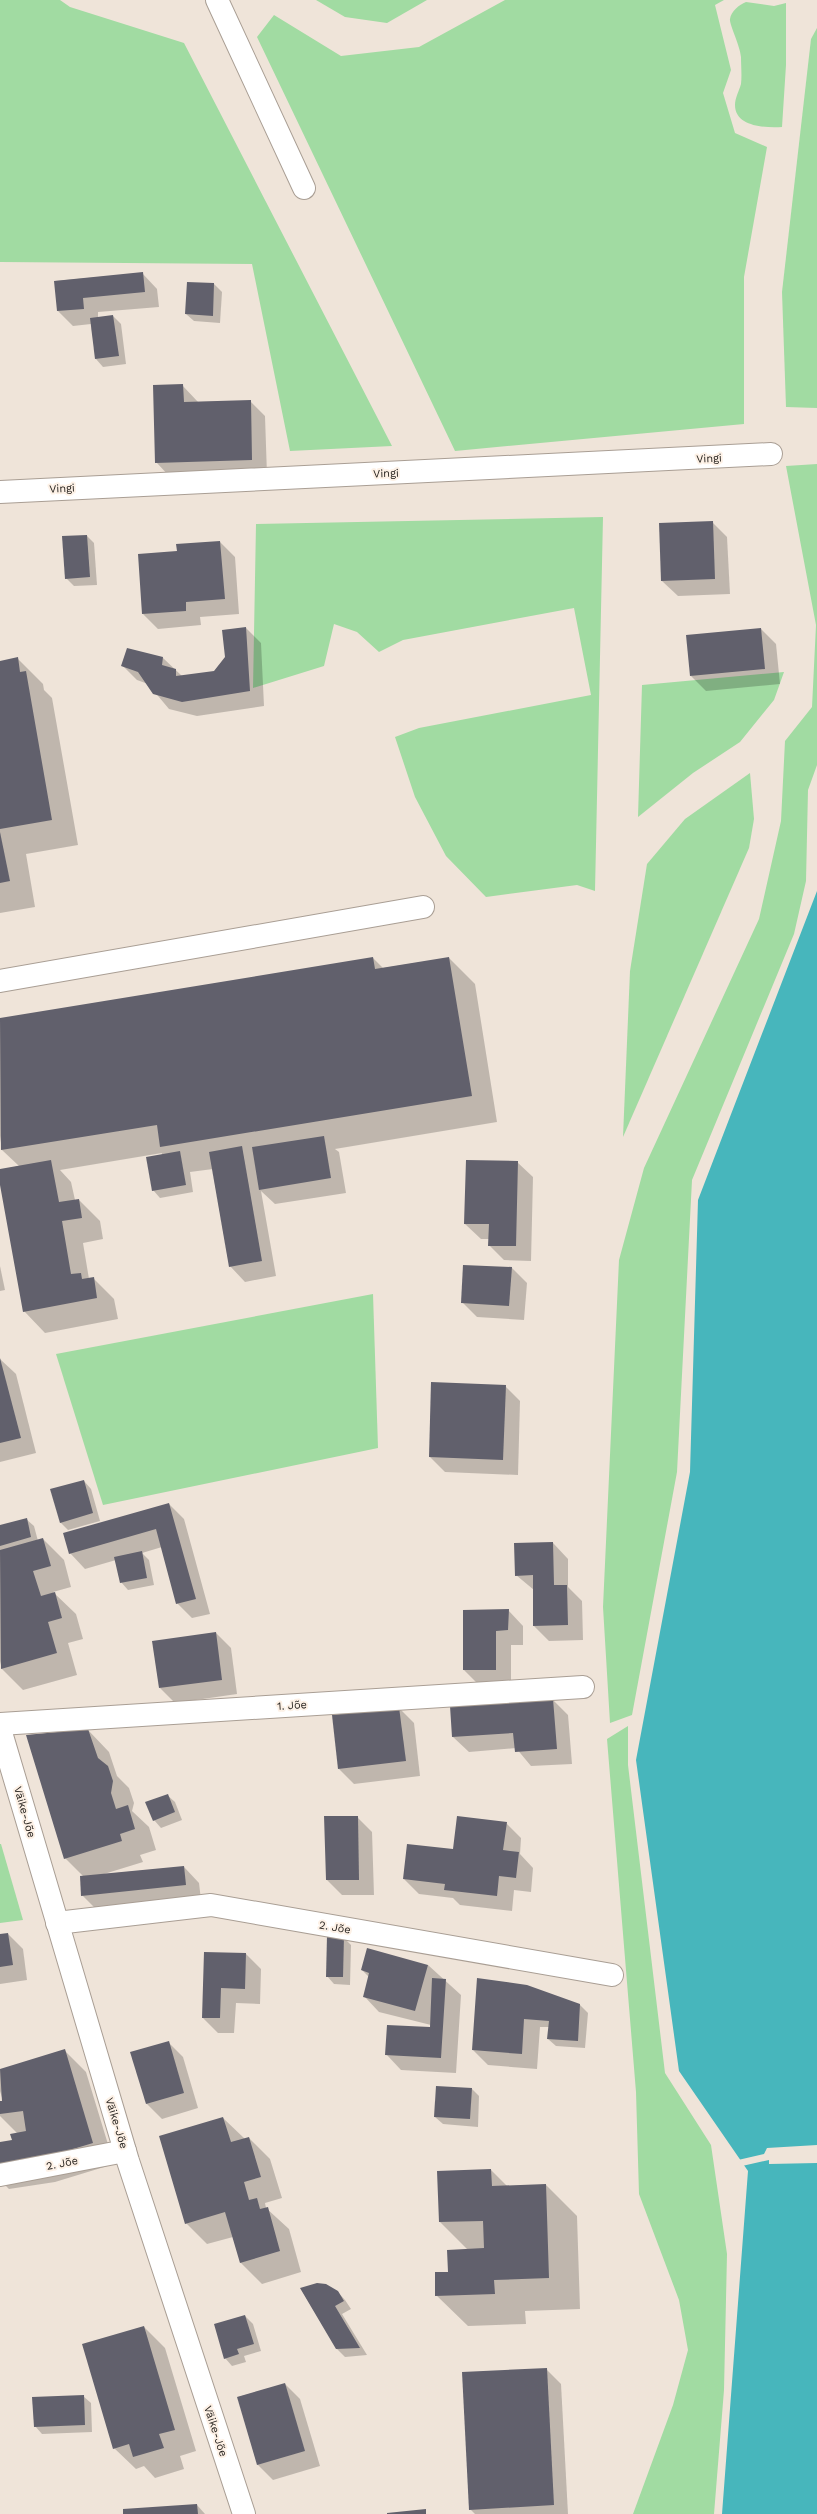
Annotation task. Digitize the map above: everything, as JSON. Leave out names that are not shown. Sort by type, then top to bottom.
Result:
[{"type":"street","points":[[217,0],[304,188]]},
{"type":"street","name":"Vingi","points":[[0,492],[771,454]]},
{"type":"street","points":[[0,981],[423,907]]},
{"type":"street","name":"1. Jõe","points":[[0,1724],[583,1687]]},
{"type":"street","name":"Väike-Jõe","points":[[0,1729],[125,2151],[244,2514]]},
{"type":"street","name":"2. Jõe","points":[[58,1923],[211,1905],[612,1975]]},
{"type":"street","name":"2. Jõe","points":[[0,2175],[125,2151]]},
{"type":"green space","points":[[0,0],[60,0],[70,7],[184,43],[392,446],[290,451],[252,264],[0,262]]},
{"type":"green space","points":[[316,0],[427,0],[387,23],[345,17]]},
{"type":"green space","points":[[505,0],[724,0],[715,5],[731,70],[723,93],[735,133],[767,147],[744,277],[744,424],[455,451],[257,37],[274,15],[341,56],[419,47]]},
{"type":"green space","points":[[746,2],[774,6],[786,3],[786,65],[782,127],[752,125],[740,118],[736,112],[735,102],[741,84],[741,57],[730,19],[732,13]]},
{"type":"green space","points":[[817,28],[817,408],[786,407],[782,292],[811,39]]},
{"type":"green space","points":[[817,464],[817,765],[808,790],[806,881],[794,934],[692,1180],[677,1472],[632,1715],[610,1723],[603,1607],[619,1260],[644,1168],[759,919],[781,821],[785,741],[812,707],[816,625],[786,466]]},
{"type":"green space","points":[[603,517],[595,891],[577,885],[486,897],[446,856],[415,797],[395,737],[419,728],[591,695],[574,608],[403,640],[379,652],[357,632],[334,624],[324,666],[253,688],[256,524]]},
{"type":"green space","points":[[784,672],[774,700],[740,742],[693,773],[638,817],[642,685]]},
{"type":"green space","points":[[750,773],[754,819],[749,848],[623,1137],[630,971],[647,864],[685,819]]},
{"type":"green space","points":[[373,1294],[378,1448],[103,1505],[56,1354]]},
{"type":"green space","points":[[628,1726],[628,1765],[665,2073],[711,2145],[727,2254],[724,2390],[714,2514],[633,2514],[673,2405],[688,2350],[679,2300],[639,2194],[636,2092],[607,1739]]},
{"type":"green space","points":[[1,1844],[23,1920],[0,1923]]},
{"type":"water","points":[[817,891],[817,2514],[722,2514],[748,2171],[679,2071],[636,1760],[690,1472],[698,1200]]},
{"type":"pier","points":[[817,2145],[817,2163],[769,2164],[769,2160],[742,2166],[738,2160],[764,2154],[767,2148]]},
{"type":"building","points":[[143,272],[145,292],[83,298],[84,309],[57,311],[54,281]]},
{"type":"building","points":[[187,282],[214,283],[213,316],[185,314]]},
{"type":"building","points":[[113,315],[119,356],[95,359],[90,318]]},
{"type":"building","points":[[183,384],[184,402],[251,400],[252,460],[155,463],[153,385]]},
{"type":"building","points":[[713,521],[715,579],[661,581],[659,523]]},
{"type":"building","points":[[87,535],[90,577],[65,579],[62,536]]},
{"type":"building","points":[[220,541],[225,599],[186,602],[186,611],[142,614],[138,554],[177,551],[176,544]]},
{"type":"building","points":[[246,627],[250,691],[182,702],[153,694],[138,672],[121,666],[127,648],[163,657],[162,665],[176,669],[176,676],[214,671],[225,657],[222,630]]},
{"type":"building","points":[[761,628],[765,669],[690,676],[686,635]]},
{"type":"building","points":[[18,657],[20,672],[26,671],[52,820],[0,829],[0,661]]},
{"type":"building","points":[[0,832],[10,881],[0,883]]},
{"type":"building","points":[[373,957],[375,969],[449,957],[472,1096],[160,1147],[157,1125],[1,1150],[0,1018]]},
{"type":"building","points":[[324,1136],[331,1178],[259,1190],[252,1147]]},
{"type":"building","points":[[242,1146],[262,1261],[229,1267],[209,1152]]},
{"type":"building","points":[[180,1151],[186,1185],[152,1191],[146,1157]]},
{"type":"building","points":[[51,1160],[59,1202],[79,1199],[82,1218],[62,1221],[71,1274],[81,1273],[82,1279],[94,1277],[97,1298],[23,1312],[0,1185],[0,1169]]},
{"type":"building","points":[[466,1160],[518,1161],[516,1246],[488,1246],[489,1224],[464,1224]]},
{"type":"building","points":[[463,1265],[512,1267],[509,1306],[461,1303]]},
{"type":"building","points":[[0,1358],[21,1438],[0,1443]]},
{"type":"building","points":[[431,1382],[506,1385],[503,1460],[429,1457]]},
{"type":"building","points":[[84,1480],[93,1513],[60,1523],[50,1489]]},
{"type":"building","points":[[169,1503],[196,1599],[176,1604],[156,1529],[69,1554],[63,1533]]},
{"type":"building","points":[[27,1518],[31,1537],[0,1546],[0,1525]]},
{"type":"building","points":[[43,1538],[51,1566],[33,1571],[41,1596],[55,1592],[62,1618],[48,1622],[57,1653],[1,1669],[0,1550]]},
{"type":"building","points":[[553,1542],[554,1585],[567,1585],[568,1625],[533,1626],[533,1575],[515,1576],[514,1543]]},
{"type":"building","points":[[142,1551],[147,1578],[120,1583],[114,1557]]},
{"type":"building","points":[[509,1609],[508,1630],[496,1631],[496,1670],[463,1670],[463,1610]]},
{"type":"building","points":[[216,1632],[222,1680],[159,1688],[152,1641]]},
{"type":"building","points":[[553,1699],[557,1749],[515,1752],[513,1733],[452,1737],[450,1706]]},
{"type":"building","points":[[399,1707],[406,1761],[338,1769],[332,1715]]},
{"type":"building","points":[[88,1729],[98,1758],[108,1766],[113,1781],[111,1793],[116,1809],[128,1805],[135,1829],[120,1834],[122,1841],[64,1859],[26,1735]]},
{"type":"building","points":[[168,1794],[175,1812],[153,1821],[145,1802]]},
{"type":"building","points":[[324,1816],[358,1816],[359,1880],[326,1880]]},
{"type":"building","points":[[457,1816],[507,1822],[503,1850],[519,1852],[516,1878],[499,1876],[497,1896],[444,1890],[445,1884],[403,1879],[407,1844],[453,1849]]},
{"type":"building","points":[[184,1866],[186,1885],[81,1896],[80,1876]]},
{"type":"building","points":[[8,1933],[13,1965],[0,1967],[0,1934]]},
{"type":"building","points":[[327,1936],[344,1936],[343,1977],[326,1977]]},
{"type":"building","points":[[367,1948],[428,1965],[415,2011],[363,1997],[369,1973],[361,1970]]},
{"type":"building","points":[[204,1952],[246,1953],[245,1989],[221,1988],[220,2018],[202,2018]]},
{"type":"building","points":[[432,1978],[446,1979],[441,2058],[385,2055],[387,2025],[430,2027]]},
{"type":"building","points":[[477,1978],[527,1985],[580,2004],[578,2041],[547,2039],[549,2021],[524,2019],[522,2054],[472,2050]]},
{"type":"building","points":[[169,2041],[184,2093],[146,2104],[130,2052]]},
{"type":"building","points":[[65,2049],[93,2143],[33,2161],[0,2166],[0,2142],[12,2140],[10,2134],[26,2131],[23,2111],[0,2114],[0,2101],[2,2101],[0,2069]]},
{"type":"building","points":[[436,2086],[472,2088],[470,2119],[434,2117]]},
{"type":"building","points":[[223,2117],[231,2142],[249,2137],[261,2177],[244,2182],[249,2200],[257,2198],[260,2209],[268,2207],[280,2251],[240,2263],[225,2212],[185,2224],[159,2136]]},
{"type":"building","points":[[491,2169],[492,2186],[546,2184],[549,2278],[494,2280],[495,2294],[435,2296],[435,2272],[448,2272],[447,2250],[484,2248],[483,2221],[439,2222],[437,2171]]},
{"type":"building","points":[[317,2283],[326,2284],[338,2291],[344,2301],[335,2306],[360,2348],[336,2349],[300,2288]]},
{"type":"building","points":[[245,2315],[254,2344],[237,2349],[239,2354],[224,2359],[214,2324]]},
{"type":"building","points":[[144,2326],[175,2430],[159,2434],[164,2448],[133,2457],[129,2444],[113,2449],[82,2344]]},
{"type":"building","points":[[547,2368],[554,2505],[469,2510],[462,2372]]},
{"type":"building","points":[[285,2383],[305,2451],[257,2465],[237,2397]]},
{"type":"building","points":[[84,2395],[85,2425],[34,2427],[32,2397]]},
{"type":"building","points":[[197,2504],[198,2514],[123,2514],[123,2509]]},
{"type":"building","points":[[426,2509],[426,2514],[387,2514],[387,2513]]}]
